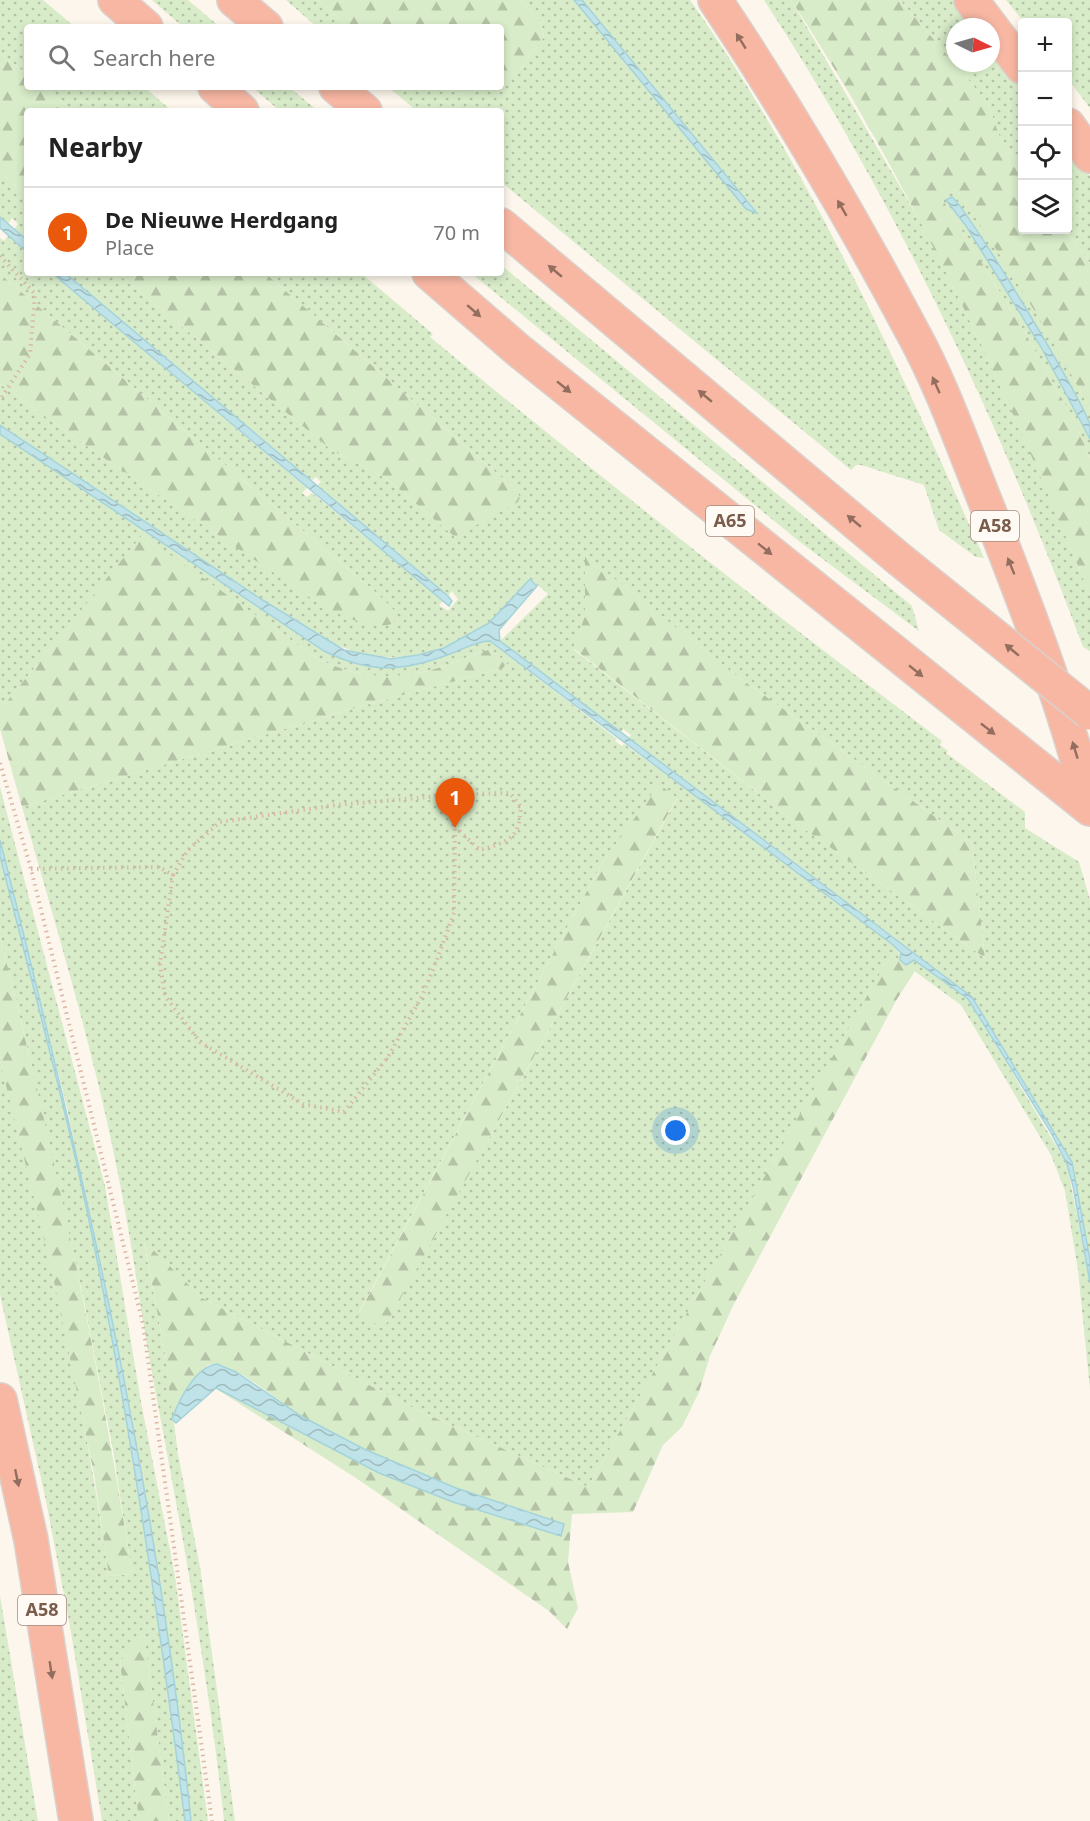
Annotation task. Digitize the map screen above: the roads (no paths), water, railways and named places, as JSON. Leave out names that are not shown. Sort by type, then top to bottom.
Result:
[{"type":"highway","points":[[115,0],[143,24]]},
{"type":"highway","points":[[234,0],[262,24]]},
{"type":"highway","name":"A58","points":[[715,0],[808,149],[914,333],[968,458],[1021,593],[1076,751],[1090,807]]},
{"type":"highway","points":[[971,0],[1018,61]]},
{"type":"highway","points":[[218,90],[239,108]]},
{"type":"highway","points":[[340,90],[360,108]]},
{"type":"highway","points":[[1069,126],[1090,156]]},
{"type":"highway","points":[[504,228],[899,559],[1090,713]]},
{"type":"highway","name":"A65","points":[[432,276],[518,350],[942,692],[1090,807]]},
{"type":"highway","name":"A58","points":[[0,1400],[31,1540],[76,1821]]},
{"type":"water","points":[[574,0],[582,0],[757,213],[746,209]]},
{"type":"water","points":[[952,197],[980,235],[1069,382],[1090,425],[1090,439],[1041,347],[966,226],[946,200]]},
{"type":"water","points":[[0,217],[24,237],[24,249],[0,228]]},
{"type":"water","points":[[56,276],[69,276],[448,596],[452,601],[449,606]]},
{"type":"water","points":[[0,425],[261,599],[344,650],[391,659],[444,648],[489,623],[530,579],[537,586],[499,630],[500,641],[972,997],[1072,1162],[1090,1260],[1090,1283],[1067,1164],[1050,1131],[968,999],[914,960],[906,965],[900,960],[901,953],[893,945],[490,641],[474,644],[433,660],[387,668],[357,664],[324,651],[0,434]]},
{"type":"water","points":[[0,840],[60,1083],[114,1327],[158,1573],[191,1821],[185,1821],[144,1530],[93,1240],[49,1048],[0,856]]},
{"type":"water","points":[[217,1364],[236,1372],[301,1416],[364,1449],[456,1488],[564,1524],[561,1536],[453,1502],[379,1473],[216,1388],[176,1423],[172,1419],[189,1386],[202,1371]]},
{"type":"place","name":"De Nieuwe Herdgang","points":[[455,828]]}]
